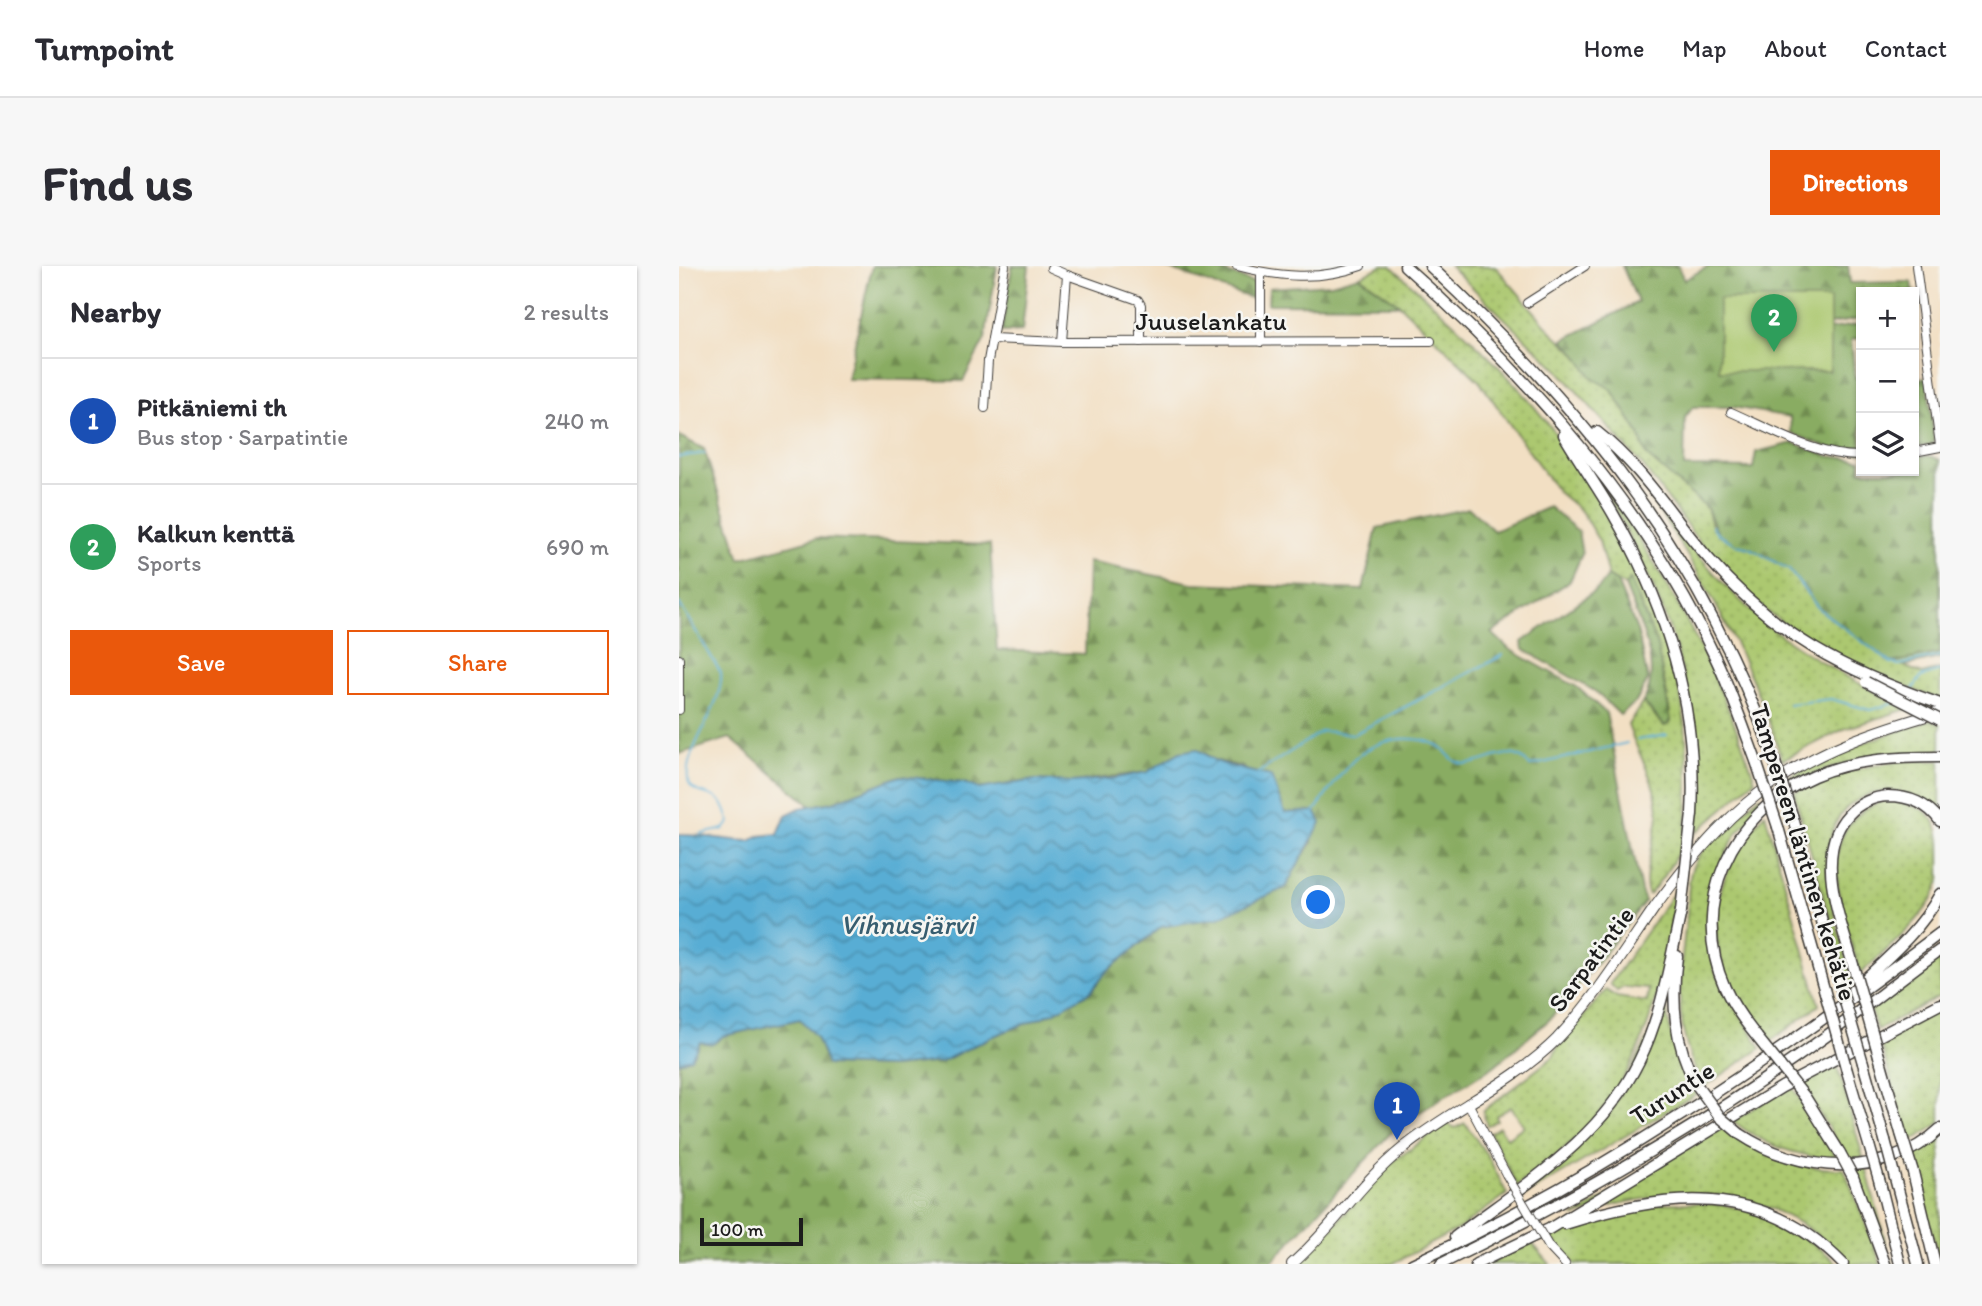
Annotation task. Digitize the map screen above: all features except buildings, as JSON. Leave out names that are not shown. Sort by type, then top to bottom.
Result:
[{"type":"highway","name":"Tampereen läntinen kehätie","points":[[1405,266],[1468,324],[1548,408],[1616,492],[1671,575],[1715,657],[1756,761],[1778,827],[1880,1183],[1900,1264]]},
{"type":"highway","name":"Tampereen läntinen kehätie","points":[[1430,266],[1522,355],[1576,415],[1631,483],[1685,565],[1730,650],[1772,753],[1793,818],[1918,1264]]},
{"type":"highway","points":[[1548,408],[1629,542],[1670,640],[1684,690],[1693,743],[1692,814],[1674,984],[1675,1023],[1684,1059],[1696,1084],[1720,1117],[1740,1134],[1777,1155],[1833,1166],[1869,1163],[1896,1155],[1940,1129]]},
{"type":"highway","points":[[1576,415],[1625,454],[1709,559],[1763,614],[1788,634],[1940,719]]},
{"type":"highway","points":[[1867,679],[1940,704]]},
{"type":"highway","points":[[1885,1264],[1853,1177],[1840,1153],[1805,1097],[1732,1003],[1713,952],[1711,923],[1715,889],[1738,837],[1764,806],[1814,776],[1867,761],[1940,757]]},
{"type":"highway","points":[[1935,1264],[1913,1172],[1853,965],[1832,873],[1833,843],[1840,826],[1860,805],[1883,797],[1917,801],[1940,821]]},
{"type":"highway","points":[[1819,1022],[1901,944],[1927,915],[1940,894]]},
{"type":"highway","points":[[1435,1253],[1577,1144],[1619,1097],[1640,1059],[1654,1023],[1681,911]]},
{"type":"highway","name":"Turuntie","points":[[1412,1264],[1515,1212],[1657,1131],[1819,1022],[1940,933]]},
{"type":"highway","name":"Turuntie","points":[[1441,1264],[1565,1200],[1689,1127],[1826,1036],[1940,950]]},
{"type":"highway","points":[[1475,1264],[1549,1228],[1782,1087],[1940,1004]]},
{"type":"highway","points":[[1549,1228],[1643,1203],[1711,1199],[1752,1208],[1777,1217],[1813,1239],[1843,1264]]},
{"type":"main road","name":"Sarpatintie","points":[[1292,1264],[1371,1176],[1416,1138],[1506,1079],[1555,1041],[1592,998],[1696,854],[1753,796],[1795,767],[1841,743],[1940,712]]},
{"type":"street","points":[[985,408],[992,339],[1005,266]]},
{"type":"street","points":[[1237,266],[1261,272],[1311,276],[1361,266]]},
{"type":"street","points":[[1527,303],[1585,266]]},
{"type":"street","points":[[1916,266],[1940,446],[1919,451]]},
{"type":"street","points":[[1051,268],[1138,300],[1141,304],[1141,342]]},
{"type":"street","points":[[1261,272],[1261,342]]},
{"type":"street","points":[[1062,342],[1067,275]]},
{"type":"street","name":"Juuselankatu","points":[[992,339],[1062,342],[1431,341]]},
{"type":"street","points":[[1731,412],[1808,444],[1856,456]]},
{"type":"street","points":[[679,659],[679,710]]},
{"type":"street","points":[[1468,1103],[1549,1247],[1565,1264]]},
{"type":"green space","points":[[872,266],[997,266],[985,339],[963,381],[847,379]]},
{"type":"green space","points":[[1012,266],[1029,266],[1022,331],[1002,332]]},
{"type":"green space","points":[[1161,266],[1208,266],[1255,283],[1253,299]]},
{"type":"green space","points":[[1382,266],[1391,266],[1474,342],[1506,374],[1552,429],[1609,513],[1634,558],[1654,605],[1682,702],[1688,799],[1681,846],[1649,895],[1646,879],[1657,822],[1657,802],[1651,779],[1628,725],[1643,702],[1664,726],[1671,721],[1657,649],[1638,597],[1630,580],[1625,586],[1608,576],[1599,541],[1581,511],[1558,492],[1479,381],[1400,305],[1360,276]]},
{"type":"green space","points":[[1450,266],[1495,266],[1551,331],[1577,355],[1592,377],[1611,389],[1638,432],[1647,456],[1707,508],[1712,526],[1737,545],[1750,548],[1789,570],[1812,600],[1891,663],[1940,653],[1940,658],[1904,666],[1922,674],[1940,669],[1940,700],[1835,659],[1765,610],[1710,556],[1643,466],[1557,369]]},
{"type":"green space","points":[[1622,266],[1678,266],[1684,280],[1709,266],[1848,266],[1850,283],[1912,282],[1913,287],[1856,287],[1856,320],[1830,324],[1829,299],[1829,371],[1830,329],[1856,325],[1856,339],[1851,340],[1856,378],[1856,452],[1832,449],[1791,433],[1790,417],[1733,407],[1693,407],[1685,418],[1684,467],[1753,468],[1756,452],[1793,443],[1828,456],[1856,459],[1856,476],[1919,476],[1919,456],[1931,456],[1940,460],[1940,653],[1891,663],[1819,609],[1789,570],[1718,534],[1707,508],[1647,456],[1638,432],[1611,389],[1592,378],[1563,340],[1638,302]]},
{"type":"green space","points":[[1359,276],[1400,305],[1268,304],[1269,288],[1331,284]]},
{"type":"green space","points":[[1719,299],[1830,299],[1830,371],[1719,371]]},
{"type":"green space","points":[[1919,378],[1927,378],[1934,441],[1931,445],[1919,447]]},
{"type":"green space","points":[[679,436],[704,449],[740,559],[817,538],[990,545],[997,650],[1085,654],[1088,562],[1192,583],[1363,590],[1377,528],[1469,508],[1494,531],[1549,507],[1578,531],[1582,554],[1570,581],[1492,633],[1509,649],[1577,687],[1606,713],[1645,901],[1549,1020],[1493,1067],[1397,1126],[1270,1264],[679,1264],[679,1062],[691,1058],[700,1042],[713,1044],[723,1036],[800,1019],[816,1037],[827,1065],[892,1067],[941,1062],[991,1037],[1053,1013],[1090,992],[1107,971],[1161,927],[1178,922],[1206,920],[1285,888],[1294,867],[1312,844],[1314,811],[1285,813],[1243,767],[1213,760],[1205,753],[1180,752],[1147,772],[1073,782],[1035,780],[979,789],[964,783],[900,776],[833,802],[811,806],[730,738],[679,754]]},
{"type":"green space","points":[[1622,458],[1718,578],[1762,620],[1815,658],[1907,709],[1844,729],[1782,760],[1752,679],[1714,602],[1671,529]]},
{"type":"green space","points":[[1591,469],[1641,542],[1685,618],[1723,697],[1755,780],[1696,833],[1698,782],[1694,734],[1674,643],[1639,555]]},
{"type":"green space","points":[[1608,576],[1617,582],[1637,630],[1648,680],[1636,702],[1620,715],[1596,692],[1523,649],[1522,642],[1599,588]]},
{"type":"green space","points":[[1630,579],[1657,645],[1671,721],[1665,726],[1643,702],[1649,688],[1650,659],[1642,629],[1625,586]]},
{"type":"green space","points":[[1931,720],[1940,724],[1940,752],[1863,759],[1790,784],[1788,777],[1833,753]]},
{"type":"green space","points":[[1905,761],[1940,761],[1940,812],[1916,797],[1899,792],[1881,792],[1871,794],[1848,807],[1834,826],[1828,850],[1828,877],[1852,981],[1848,984],[1794,792],[1848,771]]},
{"type":"green space","points":[[1760,796],[1763,805],[1736,834],[1716,873],[1714,969],[1761,1048],[1704,1087],[1686,1044],[1680,1003],[1690,877],[1697,858],[1704,849]]},
{"type":"green space","points":[[1885,800],[1916,807],[1924,811],[1936,824],[1940,846],[1940,878],[1929,904],[1919,917],[1860,974],[1840,900],[1838,851],[1845,830],[1860,813]]},
{"type":"green space","points":[[1765,813],[1819,1005],[1768,1043],[1746,1013],[1730,984],[1720,956],[1716,928],[1718,901],[1727,872],[1742,843]]},
{"type":"green space","points":[[1677,888],[1661,979],[1630,1067],[1614,1093],[1586,1128],[1517,1186],[1490,1133],[1499,1127],[1507,1138],[1524,1126],[1511,1107],[1496,1116],[1497,1120],[1487,1126],[1483,1111],[1553,1057],[1558,1046],[1606,990],[1617,997],[1647,1002],[1649,989],[1624,987],[1617,991],[1610,984]]},
{"type":"green space","points":[[1940,958],[1940,996],[1877,1030],[1870,1009]]},
{"type":"green space","points":[[1665,1004],[1675,1053],[1696,1094],[1524,1196],[1521,1191],[1610,1113]]},
{"type":"green space","points":[[1940,1008],[1940,1123],[1909,1143],[1879,1038]]},
{"type":"green space","points":[[1836,1061],[1863,1157],[1848,1159],[1799,1081]]},
{"type":"green space","points":[[1791,1085],[1838,1160],[1783,1149],[1758,1138],[1733,1121]]},
{"type":"green space","points":[[1447,1123],[1455,1128],[1465,1123],[1489,1158],[1507,1194],[1460,1228],[1392,1264],[1298,1264],[1391,1163]]},
{"type":"green space","points":[[1724,1126],[1751,1145],[1780,1159],[1811,1167],[1844,1169],[1881,1264],[1849,1264],[1819,1236],[1787,1216],[1754,1203],[1720,1196],[1648,1198],[1573,1217]]},
{"type":"green space","points":[[1940,1133],[1940,1264],[1911,1150]]},
{"type":"green space","points":[[1866,1167],[1891,1264],[1855,1168]]},
{"type":"green space","points":[[1662,1203],[1725,1205],[1747,1210],[1789,1228],[1837,1264],[1575,1264],[1547,1235],[1588,1221]]},
{"type":"green space","points":[[1531,1242],[1550,1264],[1488,1264]]},
{"type":"water","name":"Vihnusjärvi","points":[[1196,749],[1213,760],[1271,776],[1285,813],[1315,811],[1321,823],[1285,888],[1219,917],[1161,927],[1107,971],[1090,992],[1053,1013],[991,1037],[941,1062],[892,1067],[827,1065],[816,1037],[800,1019],[723,1036],[713,1044],[700,1042],[691,1058],[679,1062],[679,835],[751,841],[758,836],[778,834],[786,815],[800,808],[833,802],[900,776],[964,783],[979,789],[1035,780],[1073,782],[1147,772],[1180,752]]},
{"type":"waterway","points":[[679,457],[705,453]]},
{"type":"waterway","points":[[1712,526],[1718,534],[1737,545],[1750,548],[1789,570],[1819,609],[1891,663],[1899,665],[1940,656]]},
{"type":"waterway","points":[[679,603],[721,673],[716,701],[690,758],[688,771],[692,787],[717,799],[730,822],[724,829],[701,834]]},
{"type":"waterway","points":[[1258,773],[1322,731],[1354,734],[1503,655]]},
{"type":"waterway","points":[[1913,689],[1921,677],[1940,671]]},
{"type":"waterway","points":[[1789,704],[1831,699],[1870,710],[1895,703]]},
{"type":"waterway","points":[[1637,740],[1667,735]]},
{"type":"waterway","points":[[1314,812],[1349,765],[1359,755],[1384,742],[1405,739],[1428,741],[1462,764],[1508,754],[1516,755],[1530,766],[1627,743]]},
{"type":"place","name":"Kalkun kenttä","points":[[1774,352]]},
{"type":"place","name":"Pitkäniemi th","points":[[1397,1140]]}]
